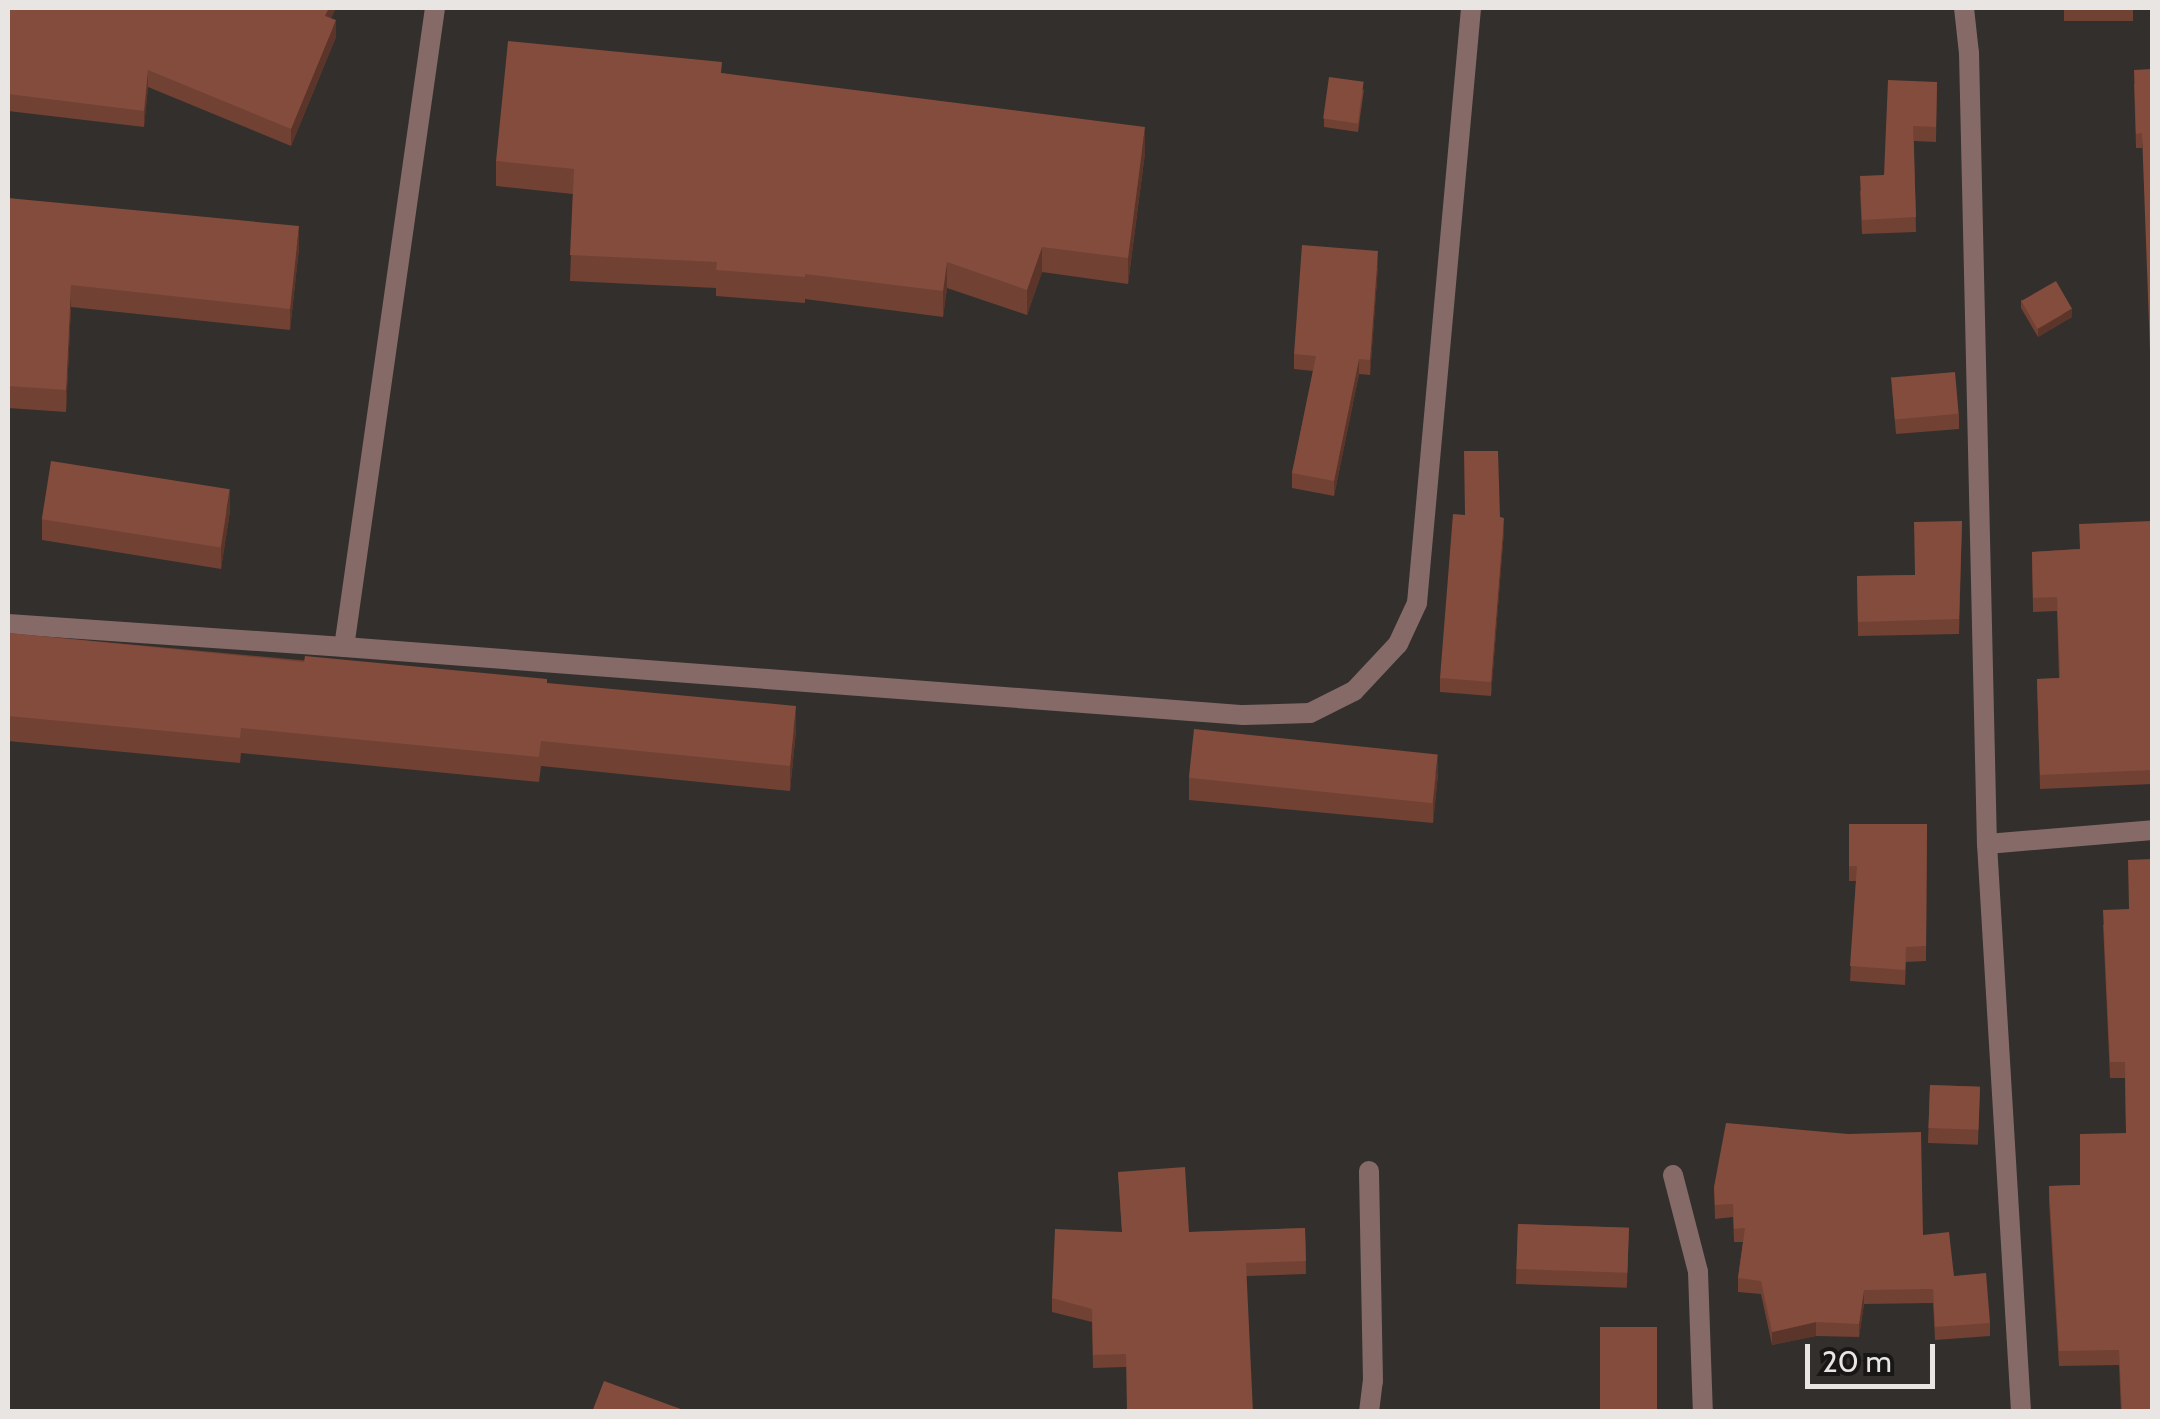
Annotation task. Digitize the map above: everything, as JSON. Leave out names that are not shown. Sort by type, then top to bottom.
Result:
[{"type":"street","points":[[344,647],[436,8]]},
{"type":"street","points":[[8,624],[1243,715],[1310,714],[1354,691],[1398,644],[1417,603],[1471,8]]},
{"type":"street","points":[[1964,8],[1969,53],[1987,844],[2021,1412]]},
{"type":"street","points":[[1987,844],[2152,830]]},
{"type":"street","points":[[1369,1171],[1373,1381],[1369,1412]]},
{"type":"street","points":[[1673,1176],[1698,1272],[1703,1412]]},
{"type":"building","points":[[8,8],[329,8],[325,16],[336,20],[291,129],[148,70],[144,111],[8,94]]},
{"type":"building","points":[[508,41],[722,62],[721,73],[1145,127],[1128,258],[1042,247],[1027,290],[947,262],[943,291],[805,274],[716,270],[717,262],[570,255],[574,169],[496,161]]},
{"type":"building","points":[[2152,69],[2152,406],[2142,133],[2136,134],[2134,70]]},
{"type":"building","points":[[1329,77],[1364,82],[1358,123],[1323,119]]},
{"type":"building","points":[[1888,80],[1937,82],[1936,127],[1913,126],[1916,217],[1862,220],[1860,176],[1884,175]]},
{"type":"building","points":[[8,198],[299,226],[290,309],[71,285],[66,390],[8,386]]},
{"type":"building","points":[[1302,245],[1378,251],[1370,360],[1359,359],[1334,481],[1292,473],[1316,356],[1294,354]]},
{"type":"building","points":[[2056,281],[2072,309],[2037,329],[2021,301]]},
{"type":"building","points":[[1955,372],[1959,414],[1895,419],[1891,378]]},
{"type":"building","points":[[1464,451],[1498,451],[1500,517],[1504,518],[1491,682],[1440,678],[1453,514],[1465,515]]},
{"type":"building","points":[[51,461],[230,489],[221,548],[42,519]]},
{"type":"building","points":[[1962,521],[1959,619],[1858,622],[1857,576],[1915,575],[1914,522]]},
{"type":"building","points":[[2152,521],[2152,770],[2040,775],[2037,679],[2060,678],[2057,597],[2033,598],[2032,552],[2080,549],[2079,524]]},
{"type":"building","points":[[8,633],[304,662],[305,656],[796,706],[790,766],[541,741],[539,757],[241,728],[240,738],[8,716]]},
{"type":"building","points":[[1194,729],[1438,755],[1433,803],[1189,778]]},
{"type":"building","points":[[1849,824],[1927,824],[1926,946],[1906,947],[1905,970],[1850,966],[1857,866],[1849,866]]},
{"type":"building","points":[[2152,859],[2152,1412],[2122,1412],[2119,1350],[2059,1351],[2049,1186],[2080,1185],[2080,1134],[2126,1133],[2125,1062],[2110,1062],[2103,910],[2129,909],[2128,860]]},
{"type":"building","points":[[1930,1085],[1980,1087],[1978,1130],[1928,1128]]},
{"type":"building","points":[[1726,1123],[1848,1134],[1921,1132],[1923,1235],[1949,1232],[1954,1276],[1986,1273],[1990,1323],[1935,1327],[1933,1289],[1864,1290],[1859,1324],[1816,1322],[1772,1332],[1761,1281],[1738,1278],[1745,1228],[1734,1229],[1733,1204],[1715,1205],[1714,1187]]},
{"type":"building","points":[[1185,1167],[1189,1232],[1305,1228],[1306,1261],[1246,1263],[1253,1412],[1127,1412],[1126,1354],[1093,1355],[1092,1309],[1052,1298],[1055,1229],[1122,1232],[1118,1172]]},
{"type":"building","points":[[1518,1224],[1629,1228],[1627,1273],[1516,1269]]},
{"type":"building","points":[[1600,1327],[1657,1327],[1657,1412],[1600,1412]]},
{"type":"building","points":[[604,1381],[689,1412],[592,1412]]}]
